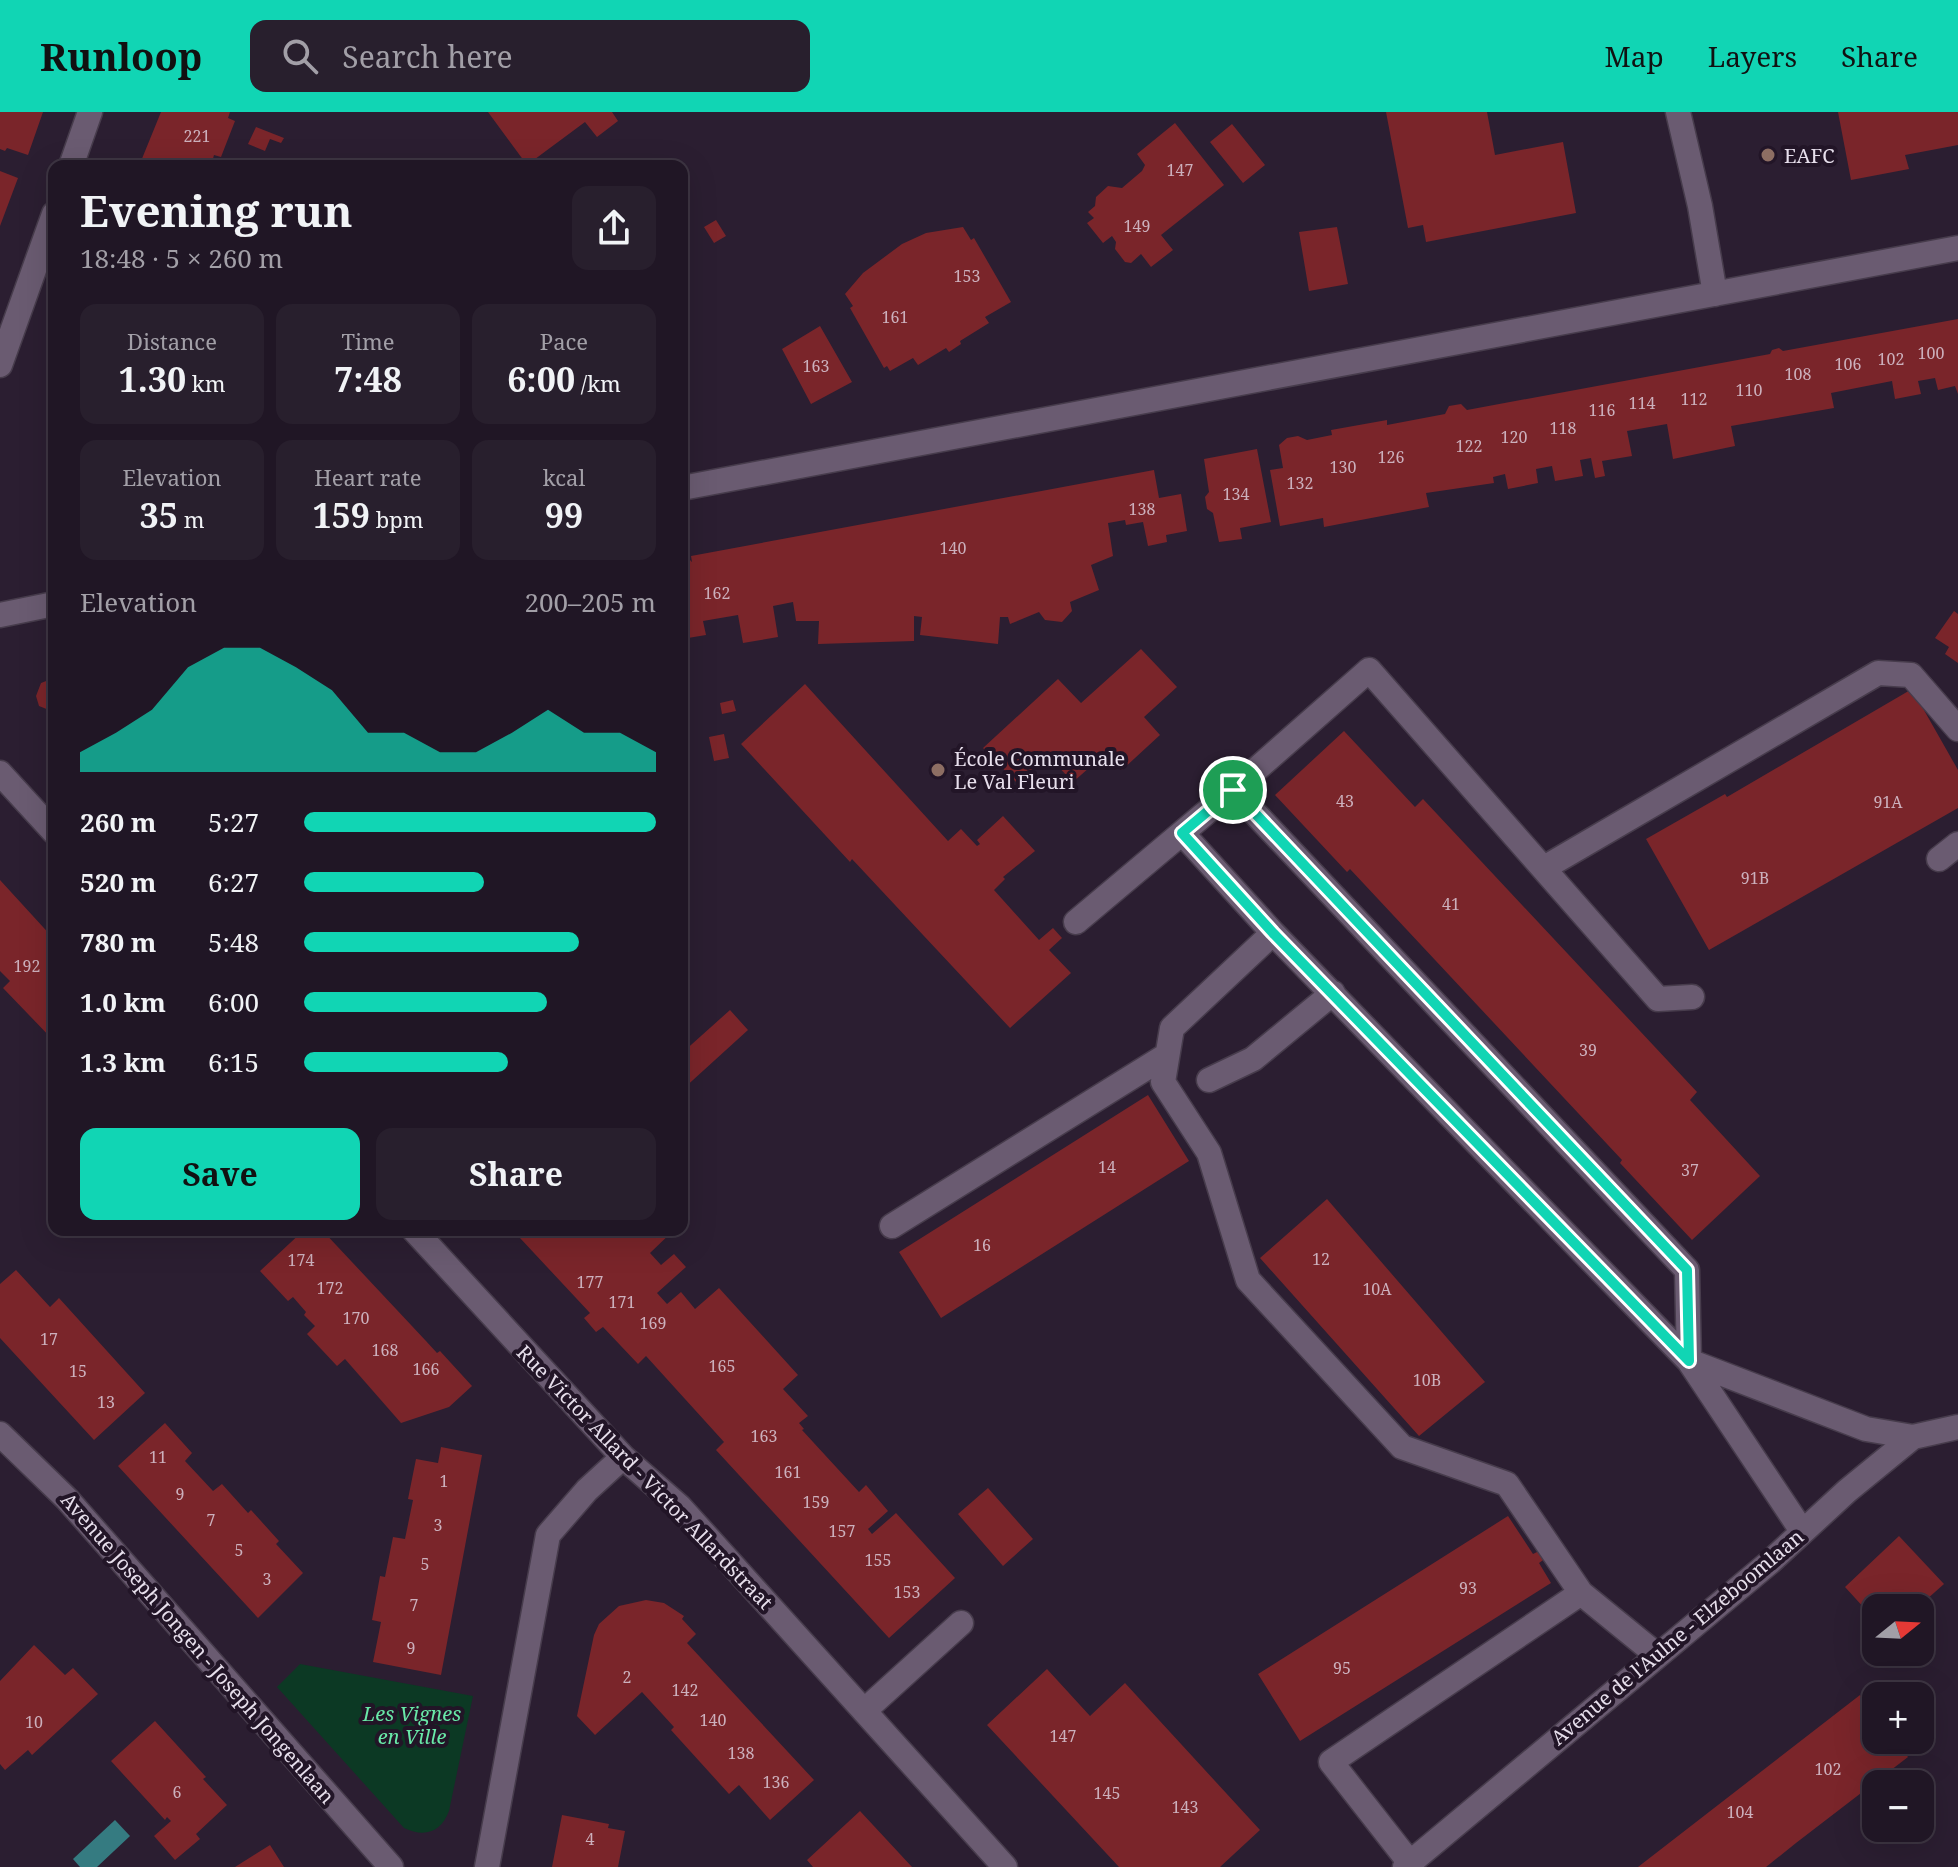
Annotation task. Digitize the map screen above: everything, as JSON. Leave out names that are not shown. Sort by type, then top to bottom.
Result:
[{"type":"street","points":[[73,160],[90,112]]},
{"type":"street","points":[[1678,112],[1700,206],[1715,294]]},
{"type":"street","points":[[0,365],[48,231]]},
{"type":"street","points":[[688,487],[1958,248]]},
{"type":"street","points":[[0,615],[48,605]]},
{"type":"street","points":[[1076,922],[1369,670],[1658,999],[1692,997]]},
{"type":"street","points":[[1544,868],[1878,673],[1911,675],[1958,729]]},
{"type":"street","points":[[0,773],[48,825]]},
{"type":"street","points":[[1233,790],[1687,1270],[1689,1361]]},
{"type":"street","points":[[1182,833],[1273,933],[1689,1361],[1802,1531]]},
{"type":"street","points":[[1273,933],[1172,1028],[1163,1082],[1209,1153],[1248,1280],[1402,1447],[1507,1484],[1581,1593],[1657,1655]]},
{"type":"street","points":[[1209,1080],[1253,1059],[1333,993]]},
{"type":"street","points":[[892,1226],[1167,1055]]},
{"type":"street","name":"Rue Victor Allard - Victor Allardstraat","points":[[420,1236],[623,1457],[680,1507],[1005,1867]]},
{"type":"street","points":[[1689,1361],[1866,1429],[1913,1437]]},
{"type":"street","name":"Avenue de l'Aulne - Elzeboomlaan","points":[[1408,1865],[1770,1562],[1913,1437],[1958,1427]]},
{"type":"street","name":"Avenue Joseph Jongen - Joseph Jongenlaan","points":[[0,1434],[67,1499],[391,1867]]},
{"type":"street","points":[[487,1867],[548,1535],[587,1490],[623,1457]]},
{"type":"street","points":[[1408,1865],[1331,1762],[1581,1593]]},
{"type":"street","points":[[864,1711],[961,1623]]},
{"type":"green space","name":"Les Vignes en Ville","points":[[300,1664],[473,1696],[449,1811],[442,1824],[425,1833],[404,1828],[277,1687]]},
{"type":"shaded area","points":[[115,1820],[130,1836],[97,1867],[80,1867],[73,1859]]},
{"type":"building","points":[[0,112],[43,112],[28,155],[7,148],[5,151],[0,149]]},
{"type":"building","points":[[161,112],[230,112],[228,118],[235,121],[221,157],[214,155],[213,160],[141,160]]},
{"type":"building","points":[[488,112],[612,112],[618,121],[597,137],[585,122],[534,160],[523,160]]},
{"type":"building","points":[[1386,112],[1487,112],[1495,155],[1563,142],[1576,213],[1426,242],[1423,225],[1408,228]]},
{"type":"building","points":[[1838,112],[1958,112],[1958,145],[1905,155],[1909,169],[1851,180]]},
{"type":"building","points":[[1175,123],[1224,185],[1161,235],[1173,250],[1151,267],[1141,254],[1131,263],[1125,262],[1115,249],[1116,242],[1112,236],[1103,243],[1087,223],[1094,218],[1088,212],[1095,206],[1096,197],[1108,186],[1122,188],[1142,171],[1145,165],[1137,154]]},
{"type":"building","points":[[1232,124],[1265,165],[1243,183],[1210,142]]},
{"type":"building","points":[[256,127],[284,138],[281,143],[270,139],[265,151],[248,144]]},
{"type":"building","points":[[0,171],[18,178],[0,226]]},
{"type":"building","points":[[716,220],[726,236],[714,243],[704,227]]},
{"type":"building","points":[[963,227],[971,240],[974,238],[1011,302],[985,317],[989,323],[960,341],[961,344],[949,352],[946,348],[918,365],[913,358],[890,371],[887,366],[884,368],[845,294],[863,273],[902,244],[926,233]]},
{"type":"building","points":[[1337,227],[1348,284],[1309,291],[1299,232]]},
{"type":"building","points":[[1958,319],[1958,394],[1955,386],[1938,390],[1935,378],[1918,381],[1921,394],[1895,399],[1892,381],[1831,393],[1834,408],[1731,426],[1735,446],[1673,459],[1667,424],[1627,431],[1632,456],[1602,461],[1605,476],[1595,478],[1591,458],[1580,460],[1583,476],[1555,481],[1552,466],[1536,469],[1538,483],[1508,489],[1505,474],[1493,477],[1494,483],[1426,493],[1429,507],[1324,527],[1323,518],[1280,526],[1270,470],[1283,468],[1279,445],[1287,438],[1298,436],[1307,440],[1332,435],[1331,430],[1387,420],[1387,425],[1445,414],[1449,406],[1461,404],[1467,410],[1770,354],[1779,348],[1783,351]]},
{"type":"building","points":[[820,326],[852,382],[811,404],[782,349]]},
{"type":"building","points":[[1257,449],[1271,522],[1240,528],[1242,539],[1219,542],[1213,513],[1207,509],[1205,497],[1209,492],[1204,459]]},
{"type":"building","points":[[1154,470],[1159,498],[1181,494],[1187,531],[1166,535],[1167,542],[1148,546],[1143,522],[1126,525],[1125,520],[1108,523],[1113,556],[1091,565],[1099,590],[1070,602],[1072,611],[1062,622],[1045,620],[1039,612],[1010,624],[1008,617],[1000,617],[998,644],[920,635],[922,617],[914,616],[914,641],[818,644],[819,621],[796,621],[793,602],[773,606],[778,637],[743,643],[738,615],[703,621],[706,635],[688,638],[688,558],[692,562],[691,556]]},
{"type":"building","points":[[1954,611],[1958,614],[1958,663],[1945,654],[1949,647],[1935,638]]},
{"type":"building","points":[[1141,649],[1177,687],[1144,717],[1160,735],[1122,770],[1106,753],[1073,782],[1047,755],[1017,783],[983,748],[1058,679],[1081,703]]},
{"type":"building","points":[[48,680],[48,710],[39,706],[36,696],[41,683]]},
{"type":"building","points":[[805,684],[948,841],[961,829],[977,846],[980,844],[977,840],[1003,816],[1035,851],[1003,877],[1005,879],[994,890],[1039,940],[1053,928],[1062,938],[1049,950],[1071,973],[1010,1028],[741,744]]},
{"type":"building","points":[[1912,689],[1958,770],[1958,808],[1709,950],[1646,839],[1725,794],[1727,797]]},
{"type":"building","points":[[733,700],[736,711],[722,714],[720,703]]},
{"type":"building","points":[[1344,731],[1415,807],[1423,799],[1697,1092],[1690,1100],[1760,1176],[1692,1240],[1620,1163],[1622,1160],[1350,869],[1347,872],[1275,795]]},
{"type":"building","points":[[724,734],[729,758],[714,761],[709,737]]},
{"type":"building","points":[[0,880],[48,932],[48,1035],[3,988],[10,981],[0,971]]},
{"type":"building","points":[[730,1010],[748,1030],[688,1085],[688,1048]]},
{"type":"building","points":[[1148,1095],[1189,1161],[941,1318],[899,1252]]},
{"type":"building","points":[[1327,1199],[1485,1382],[1419,1436],[1260,1258]]},
{"type":"building","points":[[298,1236],[328,1236],[472,1386],[449,1407],[401,1423],[345,1359],[337,1366],[307,1334],[315,1326],[304,1315],[306,1312],[293,1297],[288,1301],[260,1271]]},
{"type":"building","points":[[668,1236],[650,1253],[661,1265],[674,1254],[686,1267],[657,1293],[667,1304],[681,1292],[695,1309],[719,1288],[798,1375],[783,1389],[808,1416],[799,1423],[802,1430],[859,1492],[866,1485],[888,1511],[868,1529],[872,1534],[896,1513],[955,1578],[889,1638],[716,1450],[724,1442],[646,1356],[638,1364],[603,1327],[596,1332],[584,1318],[590,1313],[520,1238]]},
{"type":"building","points":[[16,1270],[50,1307],[59,1298],[145,1393],[94,1440],[0,1338],[0,1284]]},
{"type":"building","points":[[165,1423],[192,1453],[185,1461],[213,1491],[222,1484],[248,1513],[251,1510],[303,1573],[258,1618],[118,1466]]},
{"type":"building","points":[[441,1447],[482,1455],[441,1675],[373,1662],[381,1622],[372,1620],[380,1576],[385,1577],[393,1537],[405,1539],[413,1500],[408,1499],[416,1459],[438,1463]]},
{"type":"building","points":[[988,1488],[1033,1539],[1003,1566],[958,1514]]},
{"type":"building","points":[[1508,1516],[1533,1554],[1541,1550],[1546,1558],[1539,1563],[1551,1583],[1300,1741],[1258,1674]]},
{"type":"building","points":[[1899,1536],[1944,1584],[1933,1594],[1862,1594],[1862,1606],[1845,1587]]},
{"type":"building","points":[[646,1600],[664,1603],[684,1616],[682,1619],[696,1634],[687,1643],[814,1780],[770,1820],[739,1785],[729,1794],[671,1730],[674,1727],[642,1692],[595,1735],[577,1716],[599,1624],[619,1606]]},
{"type":"building","points":[[34,1645],[65,1675],[73,1668],[98,1694],[32,1755],[28,1750],[5,1770],[0,1764],[0,1681]]},
{"type":"building","points":[[1047,1669],[1090,1716],[1125,1683],[1260,1830],[1220,1867],[1119,1867],[987,1725]]},
{"type":"building","points":[[1860,1695],[1862,1754],[1906,1754],[1908,1757],[1891,1770],[1862,1770],[1862,1792],[1766,1867],[1638,1867]]},
{"type":"building","points":[[155,1721],[227,1805],[196,1834],[200,1839],[175,1860],[154,1836],[171,1821],[167,1817],[165,1820],[111,1761]]},
{"type":"building","points":[[860,1811],[912,1867],[813,1867],[807,1860]]},
{"type":"building","points":[[562,1815],[609,1824],[608,1828],[625,1831],[618,1867],[552,1867]]},
{"type":"building","points":[[270,1845],[284,1867],[235,1867]]},
{"type":"place","name":"EAFC","points":[[1768,155]]},
{"type":"place","name":"École Communale Le Val Fleuri","points":[[938,770]]},
{"type":"route","points":[[1233,790],[1687,1270],[1689,1361],[1273,933],[1182,833],[1233,790]]}]
